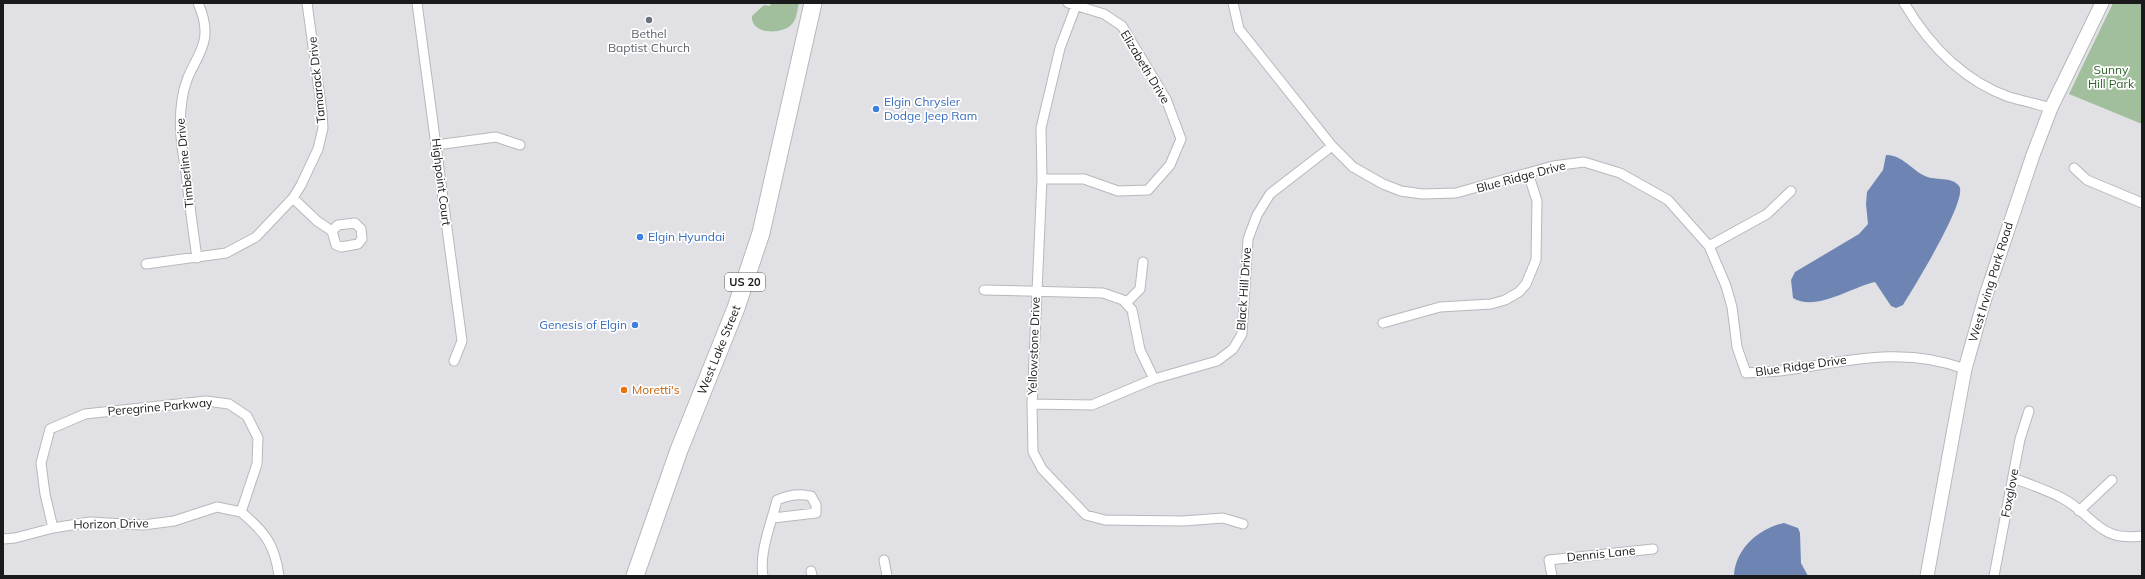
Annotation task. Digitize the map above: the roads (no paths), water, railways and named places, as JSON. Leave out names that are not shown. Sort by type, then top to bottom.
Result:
[{"type":"highway","name":"West Lake Street","points":[[636,576],[679,450],[736,308],[760,233],[813,3]]},
{"type":"main road","name":"West Irving Park Road","points":[[1927,576],[1965,369],[2008,227],[2051,108],[2102,3]]},
{"type":"street","name":"Timberline Drive","points":[[197,258],[179,122],[182,98],[188,77],[206,37],[205,26],[198,3]]},
{"type":"street","name":"Tamarack Drive","points":[[146,264],[226,253],[244,245],[256,237],[293,198],[318,149],[322,128],[322,112],[307,3]]},
{"type":"street","name":"Highpoint Court","points":[[417,3],[462,341],[454,361]]},
{"type":"street","name":"Blue Ridge Drive","points":[[1233,3],[1239,29],[1332,146],[1353,167],[1372,179],[1401,191],[1422,194],[1449,194],[1471,191],[1553,166],[1584,162],[1620,173],[1668,200],[1709,246],[1726,286],[1732,307],[1737,347],[1746,373],[1778,371],[1874,357],[1908,357],[1950,363],[1965,369]]},
{"type":"street","points":[[1904,3],[1918,28],[1945,59],[1974,78],[2008,96],[2051,108]]},
{"type":"street","name":"Elizabeth Drive","points":[[1042,179],[1084,179],[1118,191],[1148,190],[1170,164],[1182,139],[1166,99],[1122,26],[1104,14],[1074,4]]},
{"type":"street","name":"Yellowstone Drive","points":[[1074,4],[1060,48],[1041,128],[1042,179],[1032,404],[1033,452],[1042,469],[1086,515],[1105,520],[1183,521],[1223,518],[1244,524]]},
{"type":"street","points":[[436,145],[496,137],[520,145]]},
{"type":"street","name":"Black Hill Drive","points":[[1032,404],[1092,405],[1154,379],[1217,361],[1233,349],[1242,334],[1248,239],[1257,215],[1270,194],[1332,146]]},
{"type":"street","points":[[2074,168],[2087,180],[2142,203]]},
{"type":"street","points":[[1384,323],[1440,307],[1492,304],[1505,300],[1518,292],[1526,284],[1536,260],[1537,201],[1528,173]]},
{"type":"street","points":[[1709,246],[1766,214],[1791,191]]},
{"type":"street","points":[[293,198],[317,221],[332,231]]},
{"type":"street","points":[[1126,303],[1140,289],[1143,262]]},
{"type":"street","points":[[984,290],[1103,293],[1123,300],[1132,310],[1140,350],[1154,379]]},
{"type":"street","name":"Peregrine Parkway","points":[[53,528],[45,494],[41,463],[50,429],[84,414],[206,401],[229,404],[247,416],[258,438],[257,464],[241,512]]},
{"type":"street","name":"Foxglove","points":[[1994,576],[2014,478],[2020,439],[2029,411]]},
{"type":"street","points":[[2014,478],[2063,498],[2102,530],[2123,537],[2142,536]]},
{"type":"street","points":[[2079,511],[2112,480]]},
{"type":"street","points":[[763,576],[763,553],[777,500],[788,496],[803,494],[811,496],[816,505],[816,513],[810,515],[773,518]]},
{"type":"street","name":"Horizon Drive","points":[[3,539],[15,538],[53,528],[90,522],[143,525],[174,521],[217,507],[241,512]]},
{"type":"street","points":[[241,512],[258,526],[270,540],[279,576]]},
{"type":"street","name":"Dennis Lane","points":[[1552,576],[1549,560],[1653,549]]},
{"type":"street","points":[[884,560],[887,576]]},
{"type":"water","points":[[1886,155],[1897,157],[1925,176],[1956,183],[1959,186],[1960,194],[1948,225],[1903,305],[1896,308],[1891,306],[1875,282],[1823,300],[1802,302],[1793,298],[1791,280],[1795,272],[1859,234],[1868,224],[1866,204],[1867,192],[1883,170]]},
{"type":"water","points":[[1784,523],[1798,528],[1800,533],[1801,563],[1808,576],[1734,576],[1735,566],[1739,557],[1750,541],[1766,530]]},
{"type":"place","name":"Bethel Baptist Church","points":[[649,20]]},
{"type":"place","name":"Elgin Chrysler Dodge Jeep Ram","points":[[876,109]]},
{"type":"place","name":"Elgin Hyundai","points":[[640,237]]},
{"type":"place","name":"Genesis of Elgin","points":[[635,325]]},
{"type":"place","name":"Moretti's","points":[[624,390]]},
{"type":"park label","name":"Sunny Hill Park","points":[[2111,77]]}]
